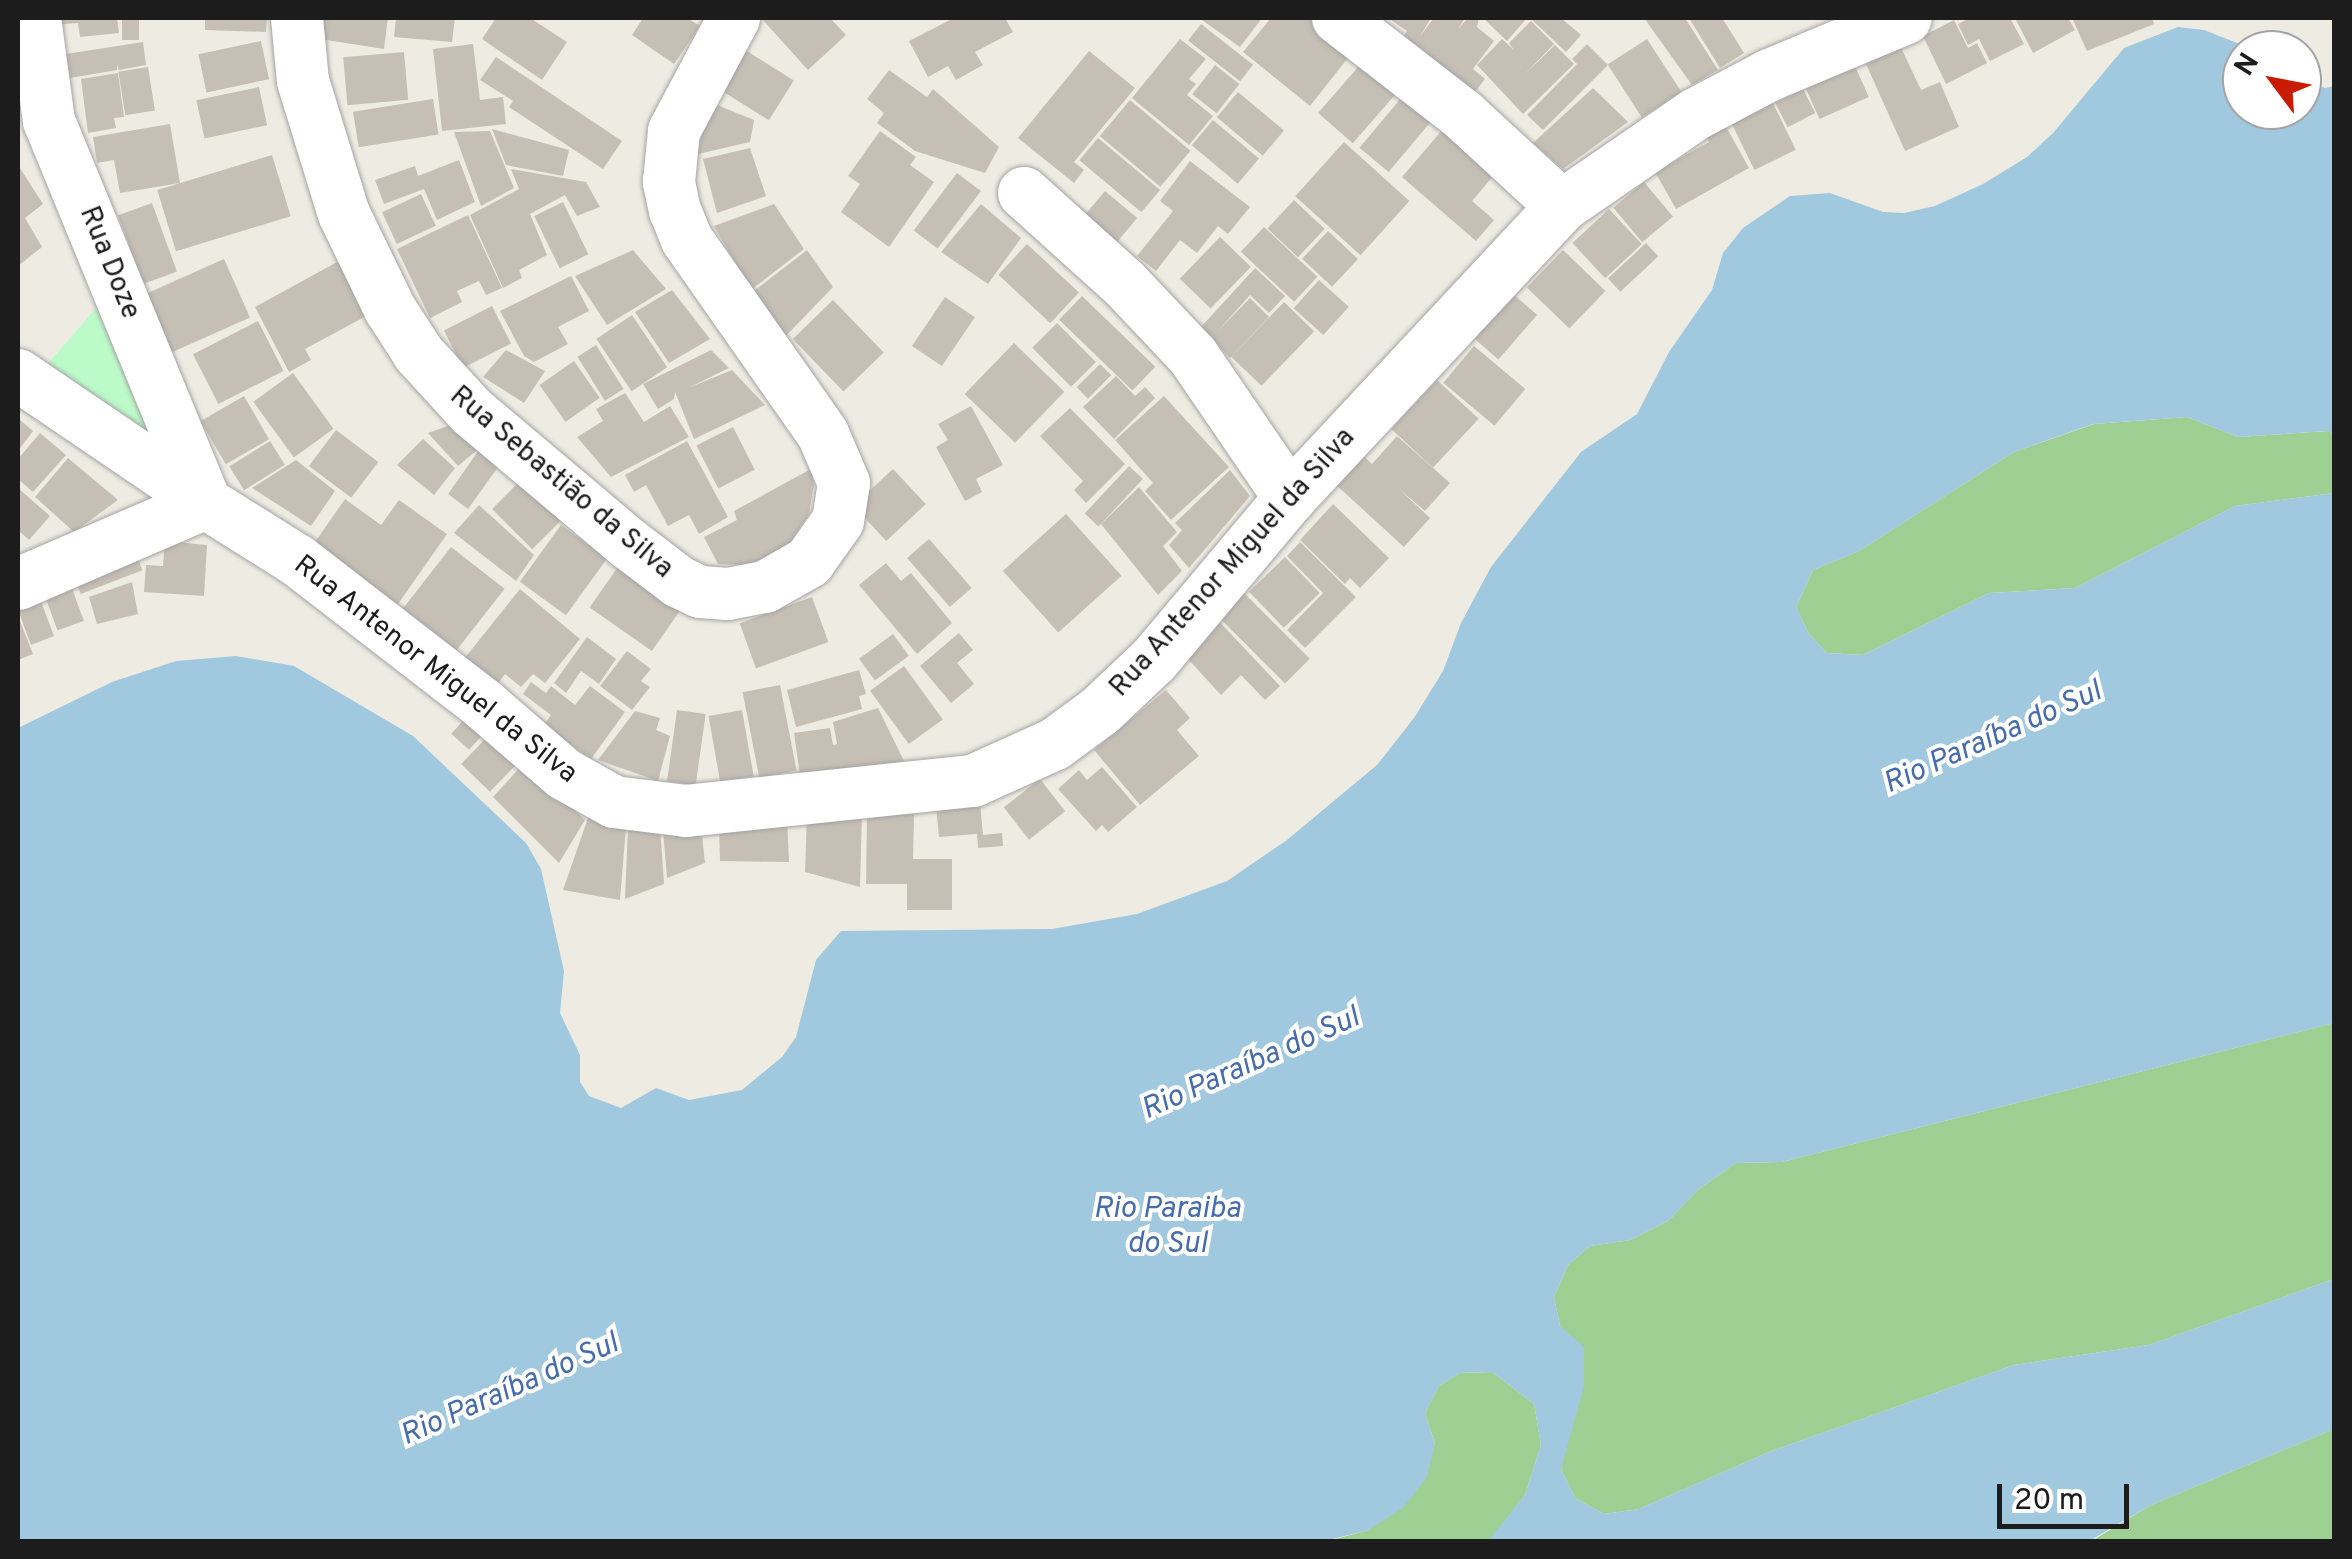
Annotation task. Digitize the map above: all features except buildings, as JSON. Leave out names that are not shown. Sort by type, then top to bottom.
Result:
[{"type":"street","name":"Rua Doze","points":[[35,18],[33,135],[206,503]]},
{"type":"street","name":"Rua Sebastião da Silva","points":[[296,18],[303,80],[344,214],[390,309],[419,354],[471,411],[629,544],[679,582],[700,592],[728,594],[765,587],[810,562],[838,521],[844,484],[823,434],[687,240],[675,211],[669,182],[674,131],[734,18]]},
{"type":"street","points":[[1338,18],[1463,115],[1562,206]]},
{"type":"street","name":"Rua Antenor Miguel da Silva","points":[[18,374],[206,503],[298,560],[482,704],[564,774],[614,802],[675,811],[973,780],[1010,768],[1056,744],[1127,685],[1290,498],[1562,206],[1696,114],[1770,75],[1906,18]]},
{"type":"street","points":[[1024,194],[1124,283],[1193,356],[1290,498]]},
{"type":"street","points":[[18,584],[206,503]]},
{"type":"green space","points":[[97,307],[157,448],[45,367]]},
{"type":"green space","points":[[2187,417],[2238,437],[2328,431],[2334,434],[2334,493],[2235,506],[2075,588],[1989,593],[1863,655],[1827,653],[1809,634],[1796,607],[1813,570],[1859,551],[2014,452],[2094,424]]},
{"type":"green space","points":[[2334,1023],[2334,1279],[2149,1345],[2014,1365],[1769,1452],[1639,1509],[1604,1514],[1575,1498],[1561,1469],[1568,1433],[1554,1297],[1568,1265],[1590,1246],[1630,1240],[1668,1221],[1699,1189],[1736,1163],[1782,1162]]},
{"type":"green space","points":[[1492,1372],[1534,1404],[1541,1445],[1525,1495],[1491,1539],[1324,1542],[1369,1530],[1435,1444],[1425,1413],[1439,1386],[1460,1373]]},
{"type":"green space","points":[[2334,1429],[2334,1541],[2090,1542],[2151,1505]]},
{"type":"water","name":"Rio Paraiba do Sul","points":[[2178,27],[2222,37],[2222,130],[2322,130],[2322,87],[2334,86],[2334,434],[2327,431],[2238,437],[2187,417],[2093,424],[2014,452],[1859,551],[1813,570],[1796,607],[1809,634],[1827,653],[1863,655],[1989,593],[2075,588],[2235,506],[2334,493],[2334,1023],[1782,1162],[1736,1163],[1699,1189],[1668,1221],[1630,1240],[1590,1246],[1568,1265],[1554,1297],[1560,1326],[1584,1347],[1584,1386],[1561,1469],[1575,1498],[1604,1514],[1639,1509],[1769,1452],[2014,1365],[2149,1345],[2334,1279],[2334,1429],[2151,1505],[2089,1541],[1488,1541],[1525,1495],[1541,1445],[1534,1404],[1492,1372],[1460,1373],[1439,1386],[1425,1413],[1435,1444],[1427,1477],[1403,1508],[1369,1530],[1324,1541],[18,1541],[18,728],[112,682],[176,661],[236,656],[294,666],[413,736],[526,843],[541,869],[564,971],[560,1013],[580,1055],[580,1082],[589,1096],[621,1108],[656,1088],[689,1100],[742,1090],[782,1057],[796,1037],[816,960],[841,931],[1052,929],[1137,914],[1227,881],[1287,840],[1377,765],[1414,718],[1443,671],[1461,623],[1491,567],[1581,452],[1637,414],[1669,352],[1712,290],[1723,253],[1743,228],[1790,196],[1830,193],[1883,212],[1904,213],[1935,206],[1983,184],[2027,157],[2053,133],[2124,48]]},
{"type":"water label","name":"Rio Paraíba do Sul","points":[[1993,739]]},
{"type":"water label","name":"Rio Paraíba do Sul","points":[[1251,1065]]},
{"type":"water label","name":"Rio Paraíba do Sul","points":[[510,1391]]}]
